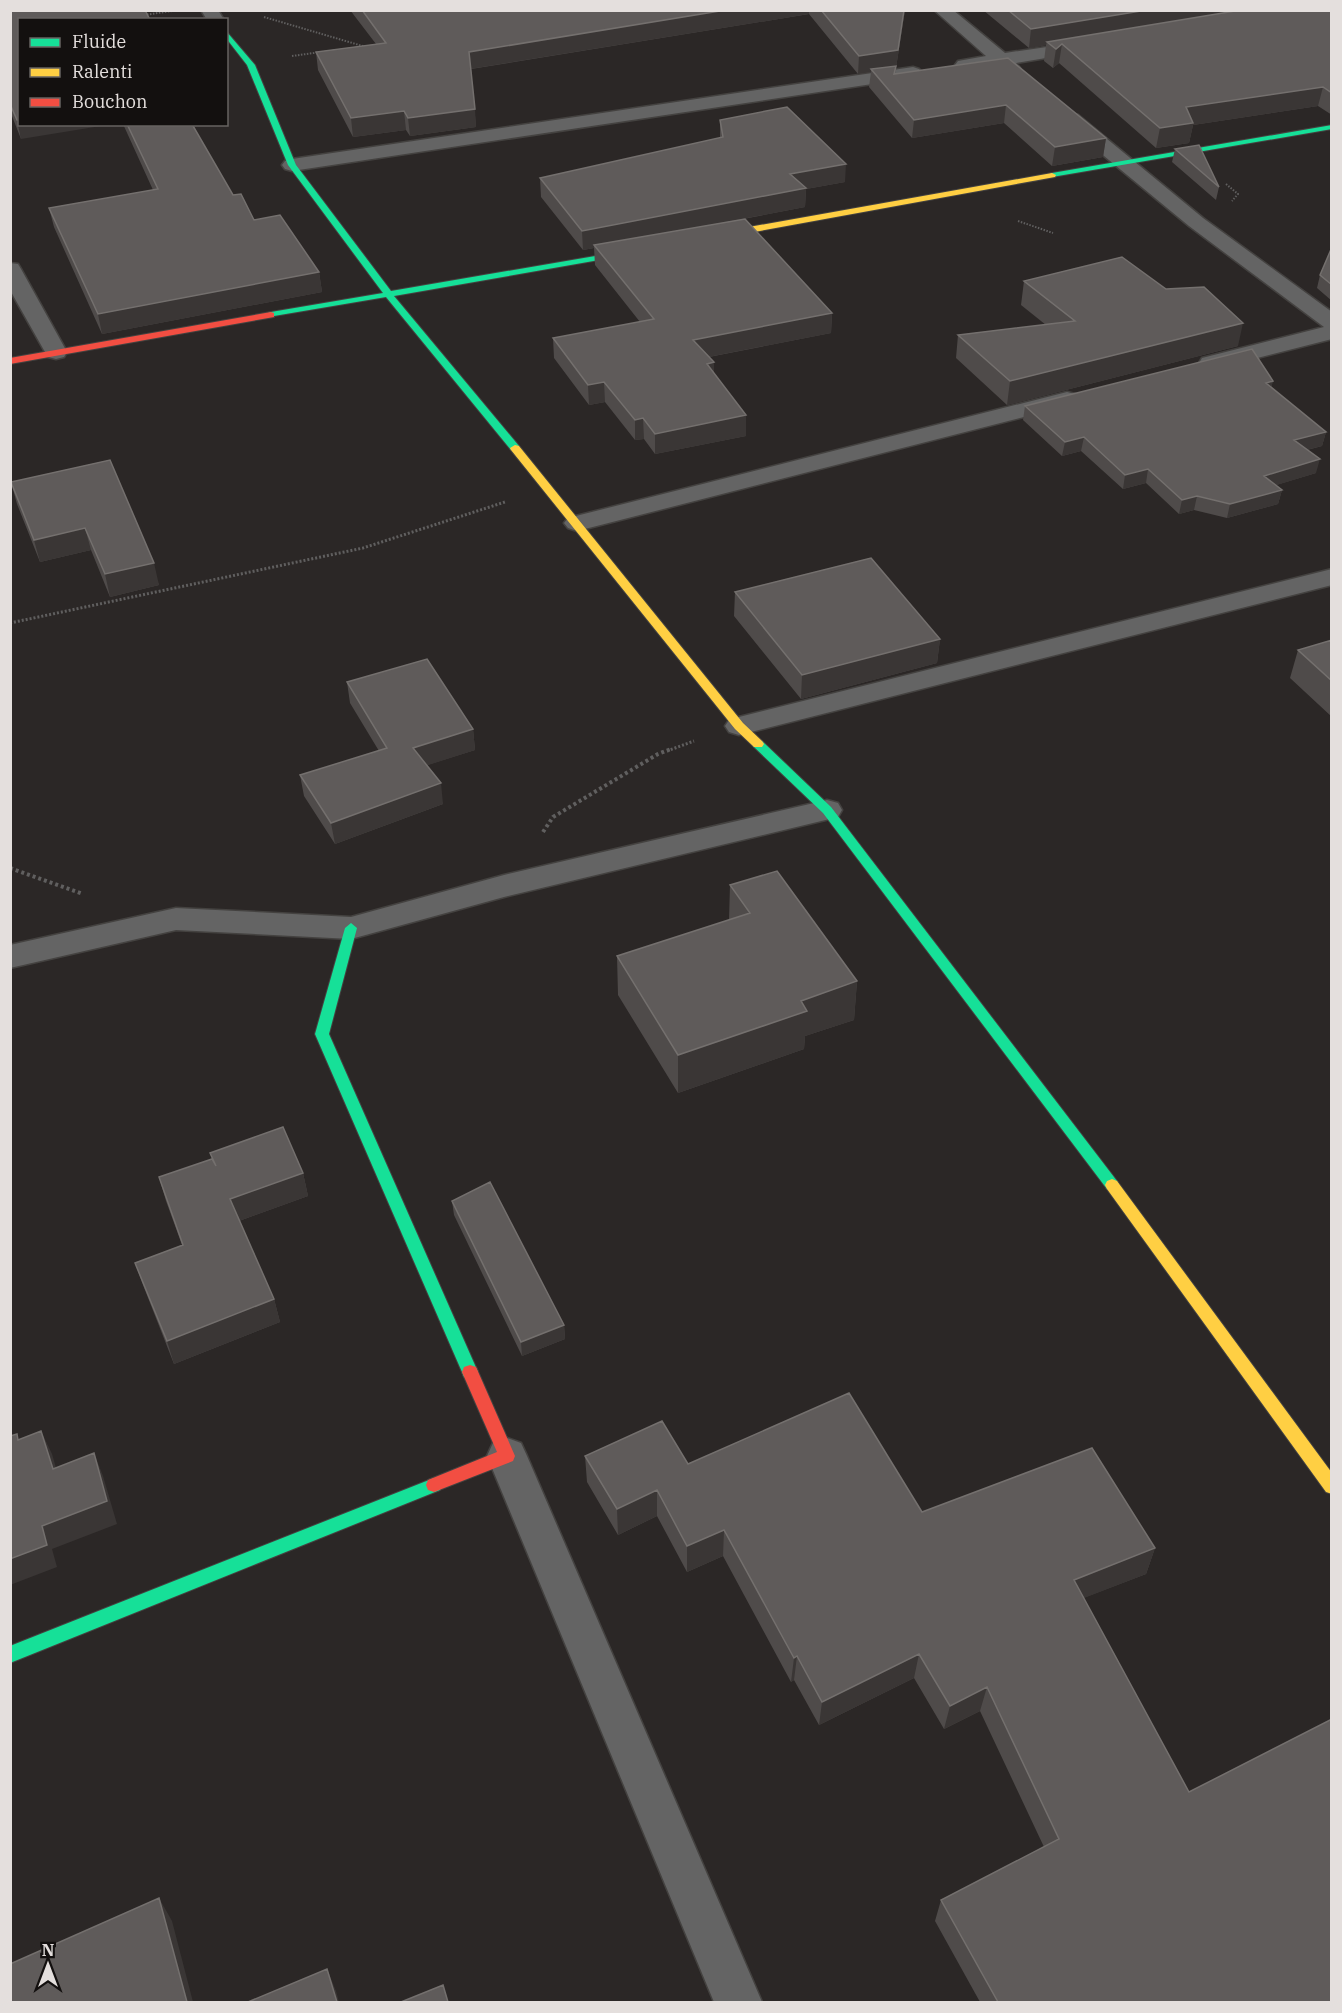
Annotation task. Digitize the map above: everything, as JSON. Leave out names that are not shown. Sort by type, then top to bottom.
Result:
[{"type":"street","points":[[942,10],[1027,81]]},
{"type":"street","points":[[228,36],[251,65],[292,165],[389,295],[577,523],[739,726],[827,810],[1151,1236],[1332,1487]]},
{"type":"street","points":[[292,165],[1108,43]]},
{"type":"street","points":[[1053,103],[1196,222],[1332,323]]},
{"type":"street","points":[[693,240],[1122,162],[1332,127]]},
{"type":"street","points":[[10,361],[658,246]]},
{"type":"street","points":[[10,269],[56,352]]},
{"type":"street","points":[[1192,367],[1332,332]]},
{"type":"street","points":[[577,523],[1088,394]]},
{"type":"street","points":[[739,726],[1332,577]]},
{"type":"street","points":[[10,957],[176,919],[351,928],[504,886],[827,810]]},
{"type":"street","points":[[351,928],[322,1034],[507,1456],[738,2002]]},
{"type":"street","points":[[10,1655],[507,1456]]},
{"type":"path","points":[[143,15],[180,10]]},
{"type":"path","points":[[263,17],[366,47],[355,48]]},
{"type":"path","points":[[242,53],[288,56],[322,52]]},
{"type":"path","points":[[10,622],[363,548],[548,488]]},
{"type":"path","points":[[504,886],[553,817],[658,754],[739,726]]},
{"type":"building","points":[[10,10],[145,10],[149,18],[18,18],[18,120],[10,104]]},
{"type":"building","points":[[362,10],[726,10],[469,52],[475,109],[408,118],[404,111],[351,118],[316,52],[386,43]]},
{"type":"building","points":[[821,10],[904,10],[898,50],[859,56]]},
{"type":"building","points":[[1008,10],[1147,10],[1031,29]]},
{"type":"building","points":[[1241,10],[1332,10],[1332,93],[1323,87],[1186,107],[1193,123],[1160,128],[1062,44],[1056,49],[1047,42]]},
{"type":"building","points":[[1008,58],[1106,138],[1055,147],[1006,105],[914,120],[871,69],[896,66],[894,74]]},
{"type":"building","points":[[787,107],[846,164],[790,174],[806,188],[582,231],[540,178],[723,137],[720,120]]},
{"type":"building","points":[[128,126],[193,126],[233,195],[241,194],[254,220],[280,215],[319,272],[98,314],[49,208],[158,189]]},
{"type":"building","points":[[1199,145],[1219,187],[1175,149]]},
{"type":"building","points":[[745,219],[832,313],[693,340],[714,362],[707,364],[746,415],[655,434],[643,418],[635,420],[604,382],[588,385],[553,338],[654,319],[594,245]]},
{"type":"building","points":[[1332,247],[1332,285],[1320,275]]},
{"type":"building","points":[[1122,257],[1166,289],[1204,287],[1243,323],[1010,381],[958,335],[1075,321],[1024,281]]},
{"type":"building","points":[[1252,349],[1273,381],[1266,383],[1326,432],[1294,440],[1320,459],[1264,476],[1282,490],[1230,504],[1197,496],[1182,500],[1148,469],[1125,475],[1084,437],[1065,442],[1025,406]]},
{"type":"building","points":[[110,460],[154,563],[105,574],[85,528],[34,540],[11,482]]},
{"type":"building","points":[[871,558],[940,639],[802,675],[735,592]]},
{"type":"building","points":[[1332,640],[1332,681],[1298,650]]},
{"type":"building","points":[[427,659],[473,729],[413,748],[441,783],[331,823],[300,775],[387,748],[347,682]]},
{"type":"building","points":[[777,871],[857,981],[801,1001],[807,1011],[678,1055],[617,956],[750,913],[730,885]]},
{"type":"building","points":[[283,1127],[303,1173],[230,1199],[274,1299],[167,1341],[135,1263],[183,1245],[159,1177],[212,1159],[216,1166],[210,1153]]},
{"type":"building","points":[[490,1182],[564,1325],[521,1342],[452,1201]]},
{"type":"building","points":[[849,1393],[922,1512],[1092,1448],[1155,1548],[1074,1580],[1189,1792],[1332,1719],[1332,2002],[998,2002],[941,1900],[1059,1839],[987,1687],[950,1706],[919,1654],[822,1702],[797,1656],[794,1658],[724,1530],[687,1546],[657,1490],[617,1509],[585,1456],[662,1421],[688,1464]]},
{"type":"building","points":[[41,1431],[53,1469],[94,1453],[107,1501],[42,1526],[47,1545],[10,1559],[10,1436],[17,1434],[18,1440]]},
{"type":"building","points":[[159,1898],[187,2002],[10,2002],[10,1964]]},
{"type":"building","points":[[327,1969],[337,2002],[248,2002]]},
{"type":"building","points":[[443,1985],[448,2002],[401,2002]]},
{"type":"traffic: fast","points":[[228,36],[251,65],[292,165],[389,295],[515,448]]},
{"type":"traffic: fast","points":[[1052,175],[1332,127]]},
{"type":"traffic: fast","points":[[271,315],[639,250]]},
{"type":"traffic: fast","points":[[758,744],[827,810],[1112,1185]]},
{"type":"traffic: fast","points":[[351,928],[322,1034],[470,1372]]},
{"type":"traffic: fast","points":[[10,1655],[434,1485]]},
{"type":"traffic: slow","points":[[710,237],[1052,175]]},
{"type":"traffic: slow","points":[[515,448],[739,726],[758,744]]},
{"type":"traffic: slow","points":[[1112,1185],[1332,1487]]},
{"type":"traffic: jam","points":[[10,361],[271,315]]},
{"type":"traffic: jam","points":[[434,1485],[507,1456],[470,1372]]}]
